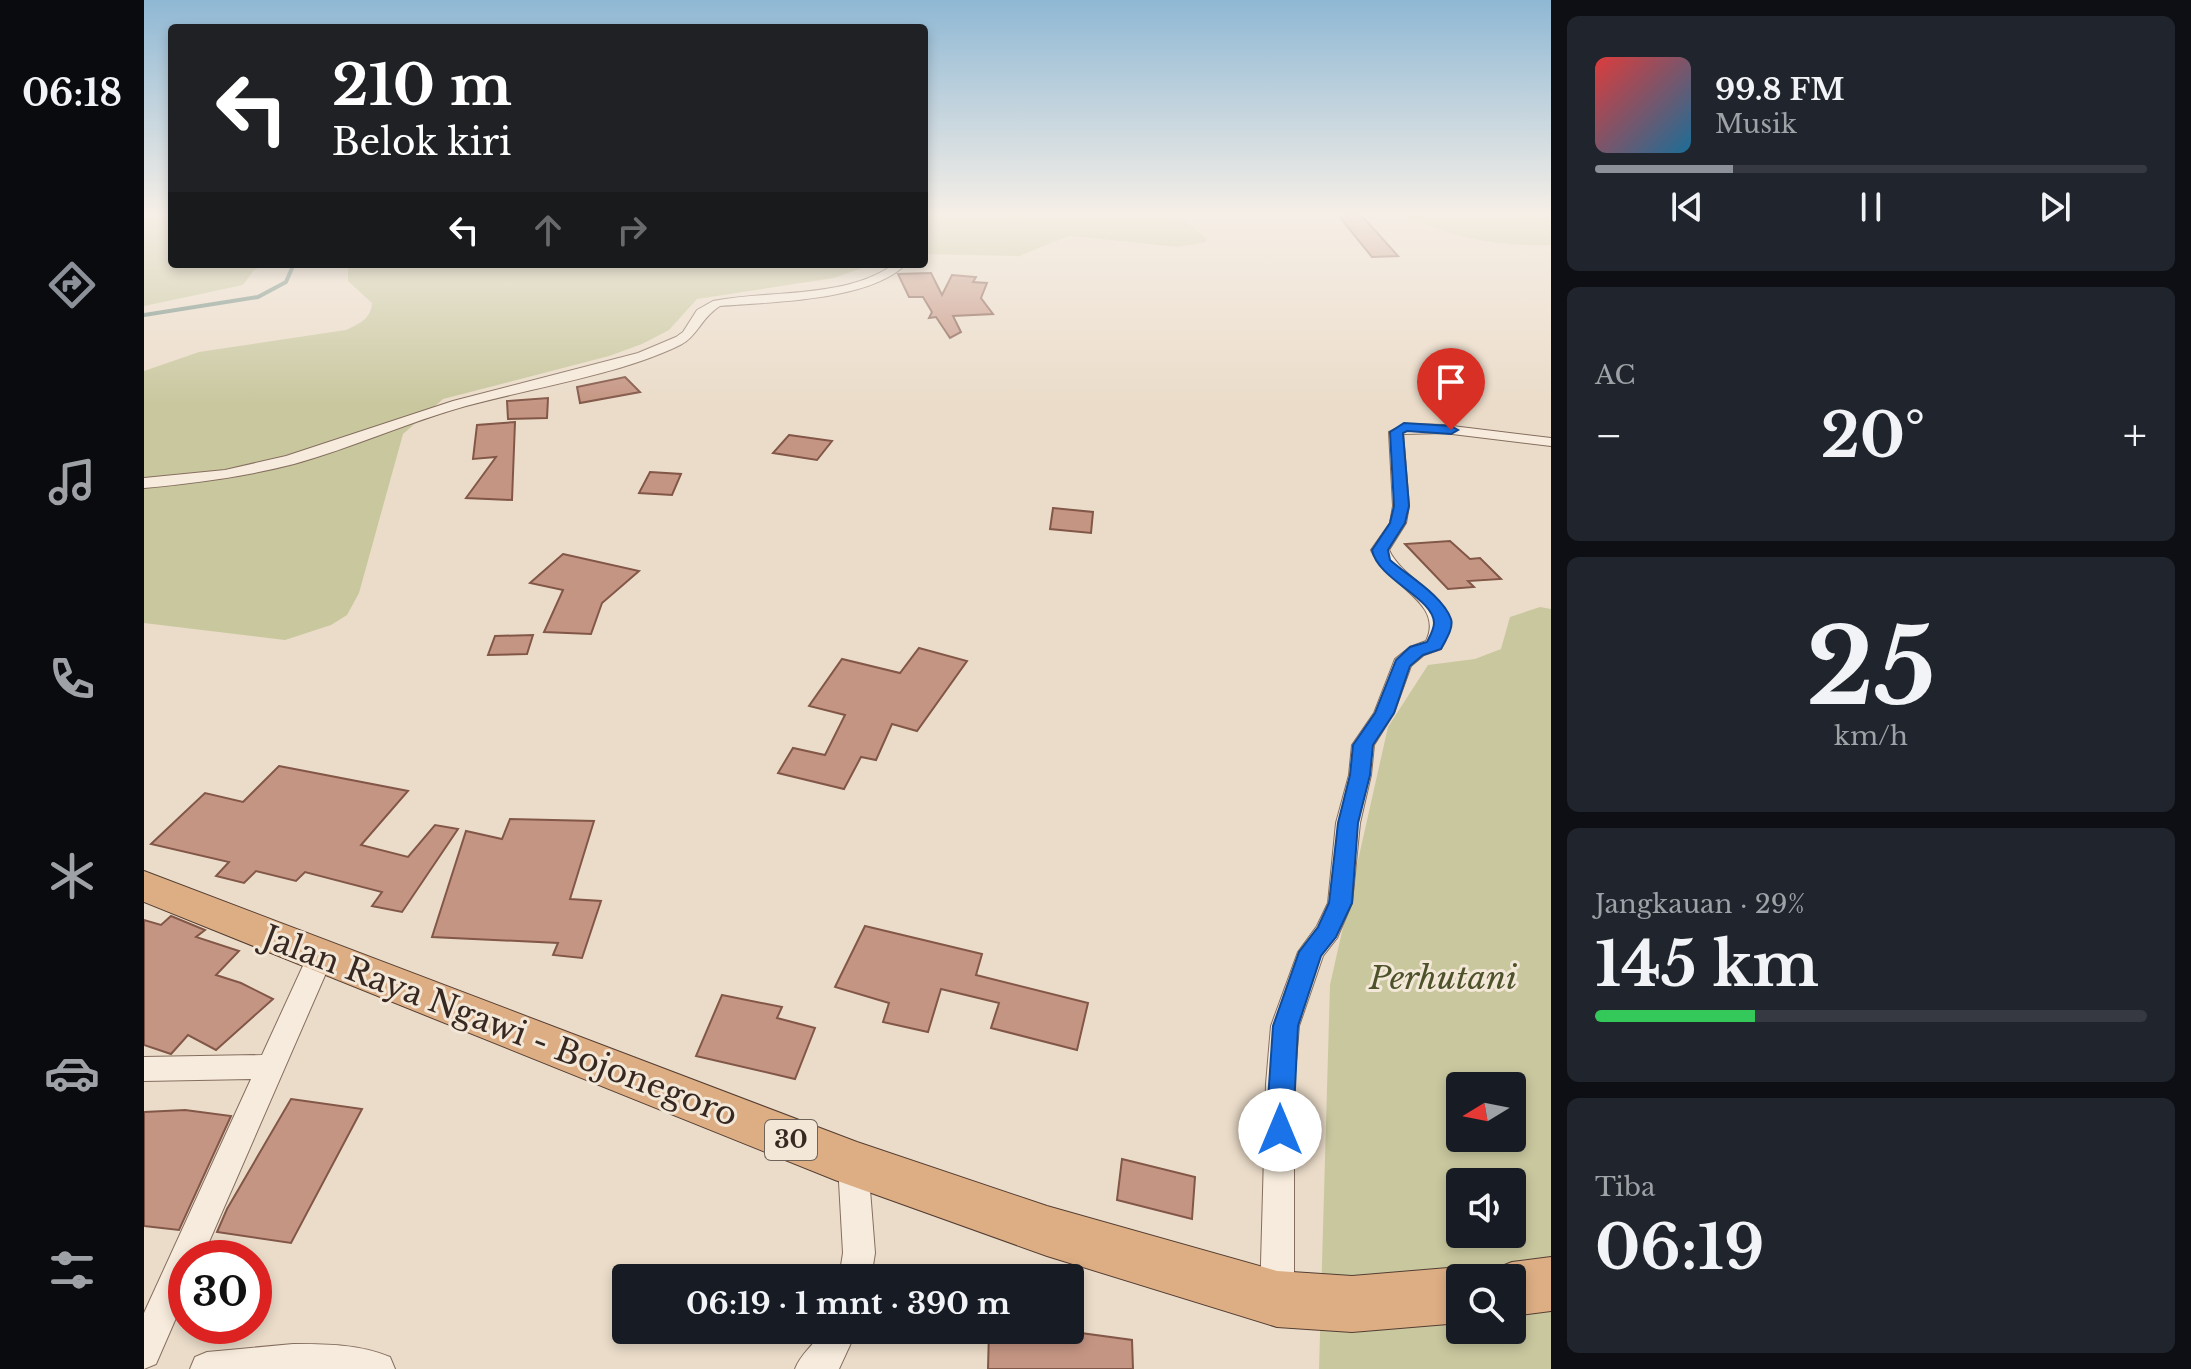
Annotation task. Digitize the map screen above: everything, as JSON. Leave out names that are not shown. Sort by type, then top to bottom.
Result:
[{"type":"highway","name":"Jalan Raya Ngawi - Bojonegoro","points":[[144,886],[853,1164],[1047,1231],[1277,1299],[1352,1304],[1446,1296]]},
{"type":"highway","points":[[1526,1287],[1551,1284]]},
{"type":"street","points":[[144,483],[225,475],[290,460],[445,408],[643,356],[680,340],[688,334],[701,313],[717,303],[843,287],[876,278]]},
{"type":"street","points":[[1277,1299],[1280,1084],[1285,1026],[1311,952],[1328,931],[1340,903],[1348,823],[1360,775],[1363,745],[1384,713],[1402,663],[1417,651],[1434,645],[1443,626],[1431,603],[1382,562],[1380,550],[1398,523],[1401,506],[1396,432],[1404,427],[1418,426],[1551,442]]},
{"type":"street","points":[[194,1240],[320,957]]},
{"type":"street","points":[[144,1069],[270,1067]]},
{"type":"street","points":[[853,1164],[857,1264]]},
{"type":"street","points":[[144,1352],[168,1298]]},
{"type":"street","points":[[812,1369],[826,1359],[833,1344]]},
{"type":"street","points":[[207,1369],[330,1360],[378,1369]]},
{"type":"green space","points":[[144,278],[248,278],[243,285],[144,306]]},
{"type":"green space","points":[[348,278],[834,278],[697,299],[669,330],[642,344],[609,356],[443,399],[403,434],[359,593],[347,615],[331,625],[285,640],[144,623],[144,371],[199,352],[346,330],[367,317],[372,303]]},
{"type":"green space","name":"Perhutani","points":[[1540,607],[1551,609],[1551,1369],[1319,1369],[1330,985],[1388,727],[1428,665],[1475,659],[1501,649],[1510,617]]},
{"type":"building","points":[[900,278],[933,278],[942,295],[951,278],[975,278],[973,282],[987,283],[981,298],[993,314],[953,316],[961,332],[950,338],[936,317],[929,318],[932,312],[923,297],[909,297]]},
{"type":"building","points":[[625,377],[640,392],[580,403],[577,387]]},
{"type":"building","points":[[548,398],[547,418],[508,419],[507,401]]},
{"type":"building","points":[[515,422],[512,500],[466,498],[496,457],[473,459],[477,425]]},
{"type":"building","points":[[789,435],[832,441],[817,460],[773,453]]},
{"type":"building","points":[[650,472],[681,474],[672,495],[639,493]]},
{"type":"building","points":[[1053,508],[1093,512],[1091,533],[1050,529]]},
{"type":"building","points":[[1450,541],[1470,559],[1480,558],[1501,579],[1468,581],[1474,587],[1448,589],[1405,544]]},
{"type":"building","points":[[563,554],[639,571],[602,603],[591,634],[544,632],[563,590],[530,583]]},
{"type":"building","points":[[533,635],[527,654],[488,655],[495,636]]},
{"type":"building","points":[[919,648],[967,661],[917,731],[892,724],[876,760],[861,757],[844,789],[778,773],[793,748],[825,755],[845,715],[809,706],[842,659],[900,673]]},
{"type":"building","points":[[279,766],[408,791],[361,845],[408,857],[435,825],[458,829],[402,912],[372,906],[382,892],[305,872],[296,881],[256,871],[244,883],[216,876],[229,862],[151,844],[205,793],[243,802]]},
{"type":"building","points":[[510,819],[594,821],[570,899],[601,901],[582,958],[553,955],[558,943],[432,937],[466,831],[502,839]]},
{"type":"building","points":[[171,916],[205,930],[196,937],[239,951],[216,975],[273,999],[216,1050],[188,1035],[171,1054],[144,1045],[144,920],[161,925]]},
{"type":"building","points":[[865,926],[982,954],[976,975],[1088,1003],[1077,1050],[991,1028],[999,1003],[941,989],[928,1032],[883,1022],[889,1003],[835,987]]},
{"type":"building","points":[[722,995],[782,1007],[777,1018],[815,1028],[795,1079],[696,1056]]},
{"type":"building","points":[[291,1099],[362,1109],[291,1243],[217,1232],[227,1209]]},
{"type":"building","points":[[185,1110],[231,1116],[179,1230],[144,1226],[144,1112]]},
{"type":"building","points":[[1122,1159],[1195,1177],[1192,1219],[1117,1200]]},
{"type":"building","points":[[1084,1333],[1132,1340],[1133,1369],[988,1369],[989,1344],[1084,1344]]},
{"type":"waterway","points":[[144,315],[258,297],[286,282],[288,278]]},
{"type":"route","points":[[1280,1130],[1285,1026],[1311,952],[1328,931],[1340,903],[1348,823],[1360,775],[1363,745],[1384,713],[1402,663],[1417,651],[1434,645],[1443,626],[1431,603],[1382,562],[1380,550],[1398,523],[1401,506],[1396,432],[1404,427],[1418,426],[1451,430]]}]
